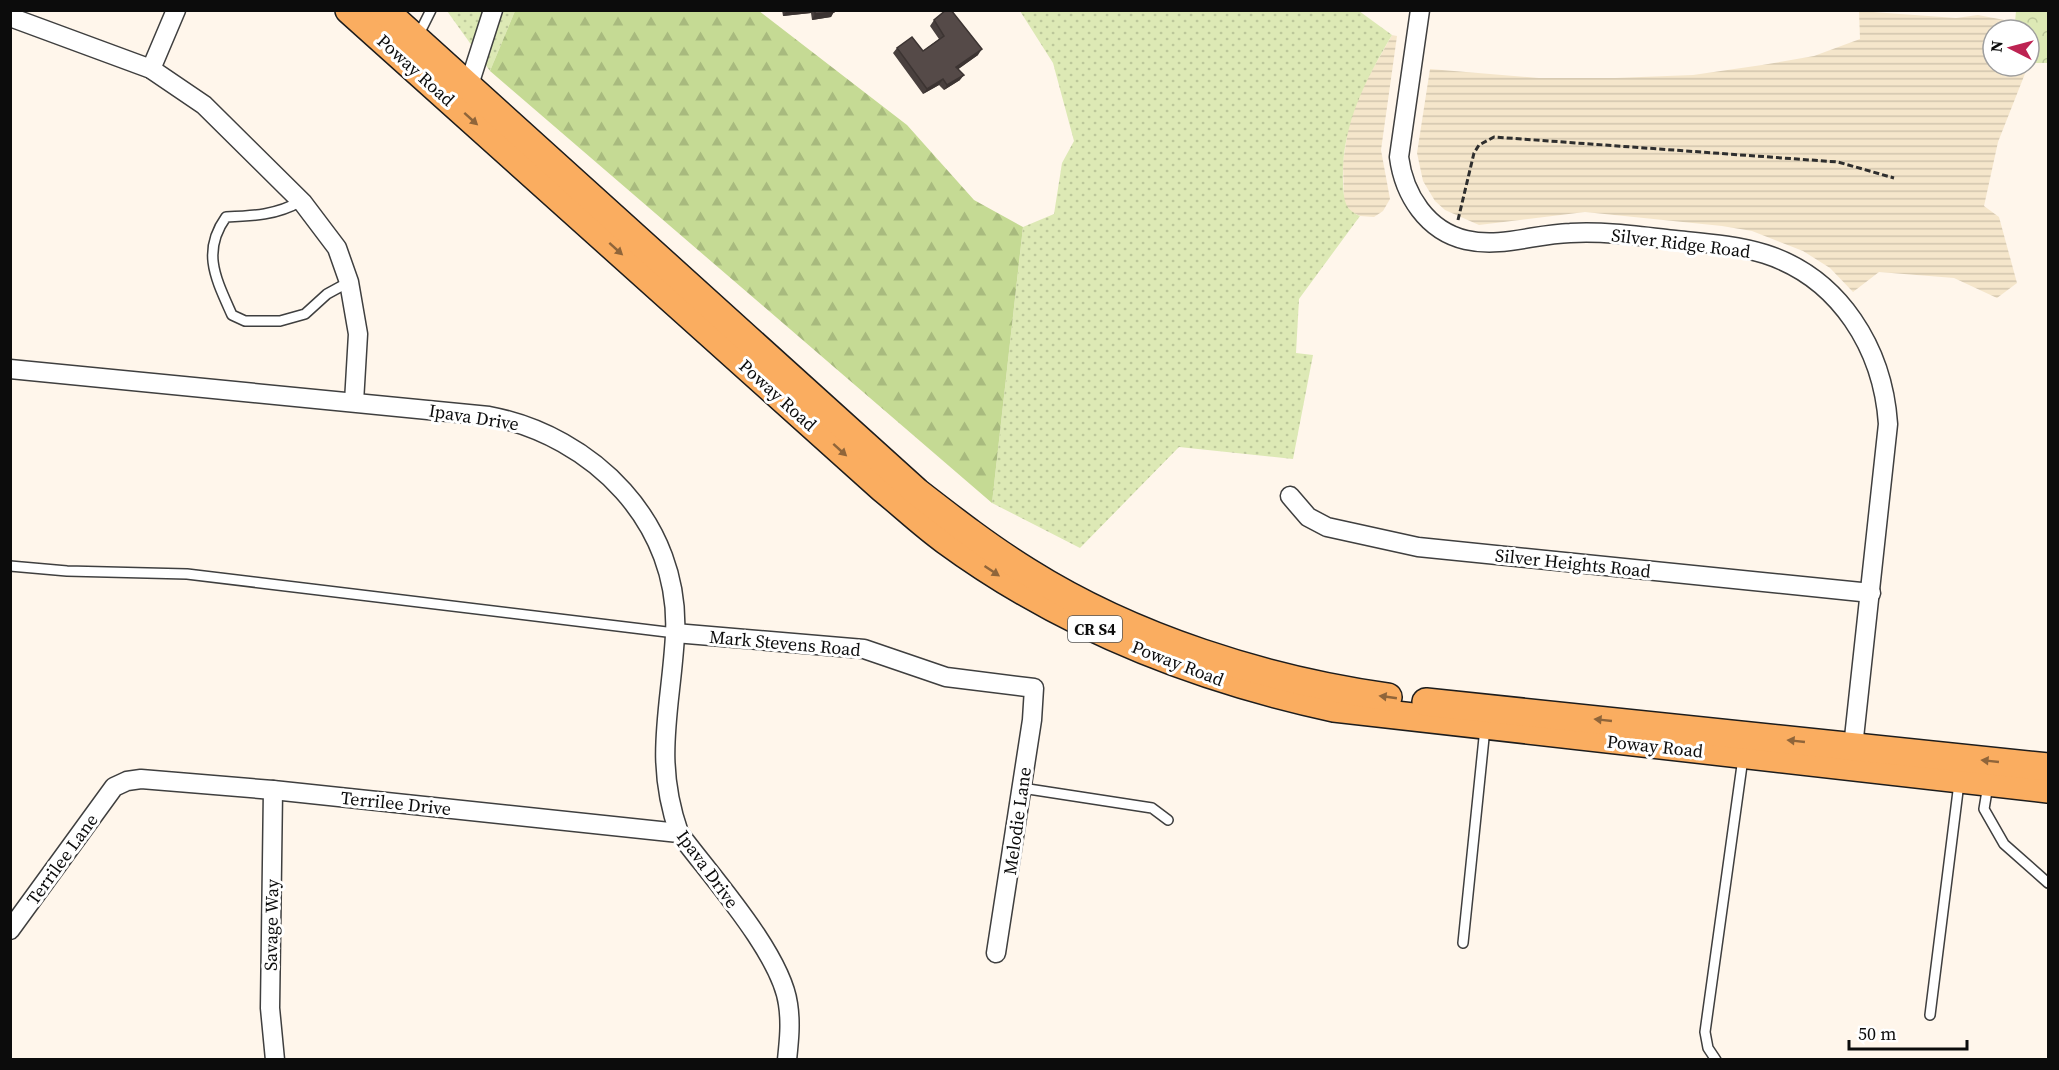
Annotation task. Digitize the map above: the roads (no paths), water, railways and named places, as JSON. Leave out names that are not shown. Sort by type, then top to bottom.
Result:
[{"type":"main road","name":"Poway Road","points":[[349,10],[468,88],[917,492],[972,535],[1029,573],[1132,624],[1234,664],[1352,691],[1486,717]]},
{"type":"main road","name":"Poway Road","points":[[384,10],[410,49],[882,488],[945,540],[999,576],[1068,616],[1144,651],[1210,676],[1274,695],[1334,708],[1486,717],[1960,769],[2049,767]]},
{"type":"main road","name":"Poway Road","points":[[1960,769],[1988,782],[2049,789]]},
{"type":"street","points":[[151,69],[176,10]]},
{"type":"street","points":[[468,88],[493,10]]},
{"type":"street","name":"Silver Ridge Road","points":[[1420,10],[1400,142],[1401,169],[1414,202],[1430,220],[1455,236],[1496,243],[1553,234],[1605,232],[1725,245],[1778,259],[1821,285],[1846,310],[1869,345],[1885,396],[1888,424],[1852,757]]},
{"type":"street","points":[[10,17],[151,69],[204,105],[302,201],[337,248],[349,282],[358,334],[354,402]]},
{"type":"street","name":"Ipava Drive","points":[[10,369],[489,416],[520,422],[576,449],[624,489],[648,525],[670,577],[675,633],[663,756],[672,812],[679,833],[771,956],[788,1002],[790,1035],[787,1059]]},
{"type":"street","name":"Silver Heights Road","points":[[1290,496],[1308,517],[1327,527],[1418,547],[1871,593]]},
{"type":"street","name":"Mark Stevens Road","points":[[675,633],[864,649],[946,677],[1034,688]]},
{"type":"street","name":"Melodie Lane","points":[[996,953],[1022,788],[1034,688]]},
{"type":"street","name":"Terrilee Drive","points":[[114,787],[127,781],[141,779],[273,790],[679,833]]},
{"type":"street","name":"Terrilee Lane","points":[[10,930],[114,787]]},
{"type":"street","name":"Savage Way","points":[[273,790],[270,1008],[275,1059]]},
{"type":"lane","points":[[410,49],[431,10]]},
{"type":"lane","points":[[302,201],[285,210],[273,213],[226,217],[216,231],[211,256],[217,282],[232,315],[245,321],[280,321],[305,314],[327,294],[349,282]]},
{"type":"lane","points":[[10,566],[67,572],[187,574],[675,633]]},
{"type":"lane","points":[[1463,943],[1486,717]]},
{"type":"lane","points":[[1716,1059],[1708,1048],[1705,1032],[1744,745]]},
{"type":"lane","points":[[1930,1016],[1960,769]]},
{"type":"lane","points":[[1988,782],[1984,809],[2004,844],[2049,883]]},
{"type":"lane","points":[[1022,788],[1152,808],[1168,820]]}]
